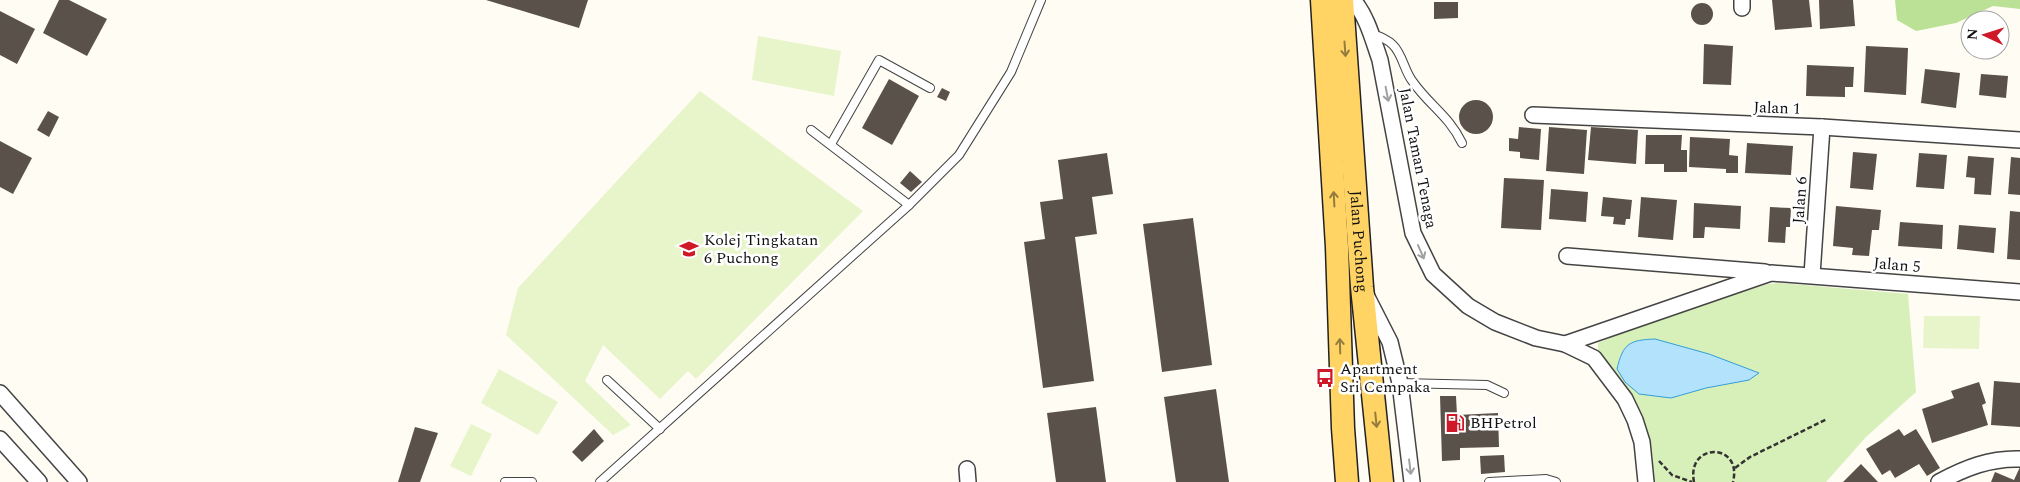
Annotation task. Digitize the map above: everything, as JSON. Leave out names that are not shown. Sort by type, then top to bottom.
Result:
[{"type":"main road","name":"Jalan Puchong","points":[[1322,0],[1337,247],[1343,428],[1347,482]]},
{"type":"main road","name":"Jalan Puchong","points":[[1342,0],[1362,287],[1382,482]]},
{"type":"street","name":"Jalan Taman Tenaga","points":[[1352,0],[1359,7],[1371,33],[1384,79],[1413,233],[1433,274],[1468,306],[1495,322],[1536,338],[1565,344],[1594,358],[1625,399],[1635,420],[1642,442],[1646,482]]},
{"type":"street","name":"Jalan 1","points":[[1533,115],[1822,127],[2020,140]]},
{"type":"street","name":"Jalan 6","points":[[1812,275],[1822,127]]},
{"type":"street","name":"Jalan 5","points":[[1567,256],[2020,292]]},
{"type":"street","name":"Jalan 5","points":[[1565,344],[1771,273]]},
{"type":"street","points":[[1362,287],[1390,342],[1400,383],[1412,482]]},
{"type":"street","points":[[1594,358],[1592,344],[1607,330]]},
{"type":"street","points":[[0,393],[66,476],[79,482]]},
{"type":"street","points":[[0,438],[39,482]]},
{"type":"street","points":[[1939,482],[1970,466],[2002,459],[2020,459]]},
{"type":"lane","points":[[600,482],[909,205],[959,155],[1011,72],[1040,0]]},
{"type":"lane","points":[[1371,33],[1392,43],[1398,51],[1411,80],[1434,107],[1447,118],[1462,143]]},
{"type":"lane","points":[[831,144],[879,60],[930,88]]},
{"type":"lane","points":[[811,130],[909,205]]},
{"type":"lane","points":[[607,380],[660,429]]},
{"type":"lane","points":[[1400,383],[1487,385],[1504,393]]},
{"type":"lane","points":[[1489,482],[1546,479],[1556,482]]},
{"type":"lane","points":[[506,482],[532,482]]},
{"type":"path","points":[[1735,468],[1750,457],[1827,419]]},
{"type":"path","points":[[1642,442],[1672,475],[1693,482],[1692,472],[1694,464],[1700,456],[1711,452],[1722,453],[1733,462],[1735,468],[1733,482]]},
{"type":"green space","points":[[1895,0],[2020,0],[2020,9],[1993,6],[1984,10],[1960,10],[1960,21],[1916,31],[1897,20]]},
{"type":"green space","points":[[758,36],[841,51],[834,96],[752,80]]},
{"type":"green space","name":"Kolej Tingkatan 6 Puchong","points":[[700,91],[863,211],[696,379],[688,371],[660,399],[603,345],[585,381],[631,425],[613,435],[506,335],[518,288]]},
{"type":"green space","points":[[1780,283],[1908,294],[1916,392],[1866,437],[1826,482],[1654,482],[1652,454],[1642,416],[1624,387],[1598,354],[1598,343],[1652,320],[1768,284]]},
{"type":"green space","points":[[1924,316],[1980,316],[1979,349],[1923,348]]},
{"type":"green space","points":[[499,369],[558,402],[538,435],[481,403]]},
{"type":"green space","points":[[471,424],[492,434],[471,476],[450,466]]},
{"type":"water","points":[[1655,339],[1709,354],[1759,373],[1749,380],[1706,388],[1671,398],[1639,394],[1625,382],[1617,369],[1619,360],[1625,348],[1634,342]]},
{"type":"building","points":[[59,0],[69,0],[107,19],[87,56],[43,33]]},
{"type":"building","points":[[486,0],[588,0],[579,28]]},
{"type":"building","points":[[1772,0],[1809,0],[1812,27],[1775,30]]},
{"type":"building","points":[[1819,0],[1853,0],[1855,26],[1820,29]]},
{"type":"building","points":[[1434,2],[1458,2],[1458,18],[1434,19]]},
{"type":"building","points":[[1702,3],[1712,10],[1713,14],[1706,24],[1702,25],[1692,18],[1691,14],[1698,4]]},
{"type":"building","points":[[0,11],[35,29],[17,64],[0,55]]},
{"type":"building","points":[[1704,44],[1733,46],[1731,85],[1703,84]]},
{"type":"building","points":[[1866,46],[1908,48],[1906,95],[1864,92]]},
{"type":"building","points":[[1807,65],[1854,67],[1853,87],[1845,87],[1845,97],[1806,96]]},
{"type":"building","points":[[1925,69],[1960,73],[1956,108],[1921,103]]},
{"type":"building","points":[[1981,74],[2008,76],[2006,98],[1979,95]]},
{"type":"building","points":[[889,79],[919,96],[892,145],[862,128]]},
{"type":"building","points":[[942,88],[950,92],[946,101],[937,97]]},
{"type":"building","points":[[1476,100],[1488,105],[1493,117],[1488,129],[1476,134],[1464,129],[1459,117],[1464,105]]},
{"type":"building","points":[[48,111],[59,117],[49,137],[37,130]]},
{"type":"building","points":[[1519,127],[1541,129],[1539,160],[1520,158],[1520,152],[1509,151],[1509,138],[1518,139]]},
{"type":"building","points":[[1549,127],[1587,130],[1584,174],[1546,171]]},
{"type":"building","points":[[1591,127],[1638,130],[1636,164],[1588,160]]},
{"type":"building","points":[[1646,135],[1682,135],[1681,150],[1687,150],[1687,172],[1664,172],[1664,164],[1645,164]]},
{"type":"building","points":[[1690,137],[1730,139],[1729,155],[1738,156],[1738,173],[1726,173],[1726,169],[1689,167]]},
{"type":"building","points":[[0,141],[32,158],[13,194],[0,187]]},
{"type":"building","points":[[1747,143],[1793,146],[1791,175],[1745,173]]},
{"type":"building","points":[[1853,152],[1877,154],[1873,190],[1850,188]]},
{"type":"building","points":[[1107,153],[1113,194],[1092,197],[1097,234],[1075,237],[1094,381],[1043,388],[1024,242],[1045,239],[1040,202],[1063,199],[1058,160]]},
{"type":"building","points":[[1919,153],[1947,155],[1944,189],[1916,187]]},
{"type":"building","points":[[1968,156],[1994,158],[1991,195],[1974,194],[1975,178],[1966,177]]},
{"type":"building","points":[[2011,157],[2020,158],[2020,195],[2008,194]]},
{"type":"building","points":[[910,171],[922,182],[911,192],[900,183]]},
{"type":"building","points":[[1504,178],[1544,180],[1541,230],[1501,228]]},
{"type":"building","points":[[1551,189],[1588,192],[1586,222],[1549,219]]},
{"type":"building","points":[[1603,197],[1632,200],[1630,219],[1626,219],[1625,225],[1613,224],[1614,217],[1601,216]]},
{"type":"building","points":[[1641,197],[1677,200],[1673,240],[1638,237]]},
{"type":"building","points":[[1694,203],[1741,206],[1740,229],[1705,227],[1704,238],[1693,238]]},
{"type":"building","points":[[1836,206],[1881,210],[1879,230],[1872,230],[1869,256],[1852,255],[1853,248],[1833,246]]},
{"type":"building","points":[[1770,207],[1791,208],[1790,227],[1786,227],[1785,243],[1768,242]]},
{"type":"building","points":[[2010,211],[2020,212],[2020,260],[2007,259]]},
{"type":"building","points":[[1193,218],[1212,365],[1162,372],[1143,224]]},
{"type":"building","points":[[1900,222],[1943,225],[1942,249],[1898,246]]},
{"type":"building","points":[[1959,225],[1996,228],[1994,253],[1957,249]]},
{"type":"building","points":[[1994,381],[2020,383],[2020,427],[1991,425]]},
{"type":"building","points":[[1979,382],[1986,403],[1982,405],[1988,425],[1932,443],[1922,409],[1954,398],[1951,391]]},
{"type":"building","points":[[1216,389],[1229,482],[1176,482],[1164,397]]},
{"type":"building","points":[[1440,396],[1456,396],[1457,415],[1498,413],[1499,447],[1460,448],[1460,460],[1442,461]]},
{"type":"building","points":[[1096,407],[1106,482],[1056,482],[1047,413]]},
{"type":"building","points":[[415,427],[438,433],[420,482],[398,482]]},
{"type":"building","points":[[594,429],[604,441],[582,462],[572,452]]},
{"type":"building","points":[[1899,429],[1904,436],[1916,429],[1940,468],[1927,476],[1919,464],[1895,478],[1890,470],[1882,475],[1866,449]]},
{"type":"building","points":[[1504,455],[1505,472],[1481,474],[1480,456]]},
{"type":"building","points":[[1861,464],[1878,482],[1843,482]]},
{"type":"building","points":[[2020,467],[2020,482],[1991,482],[1995,472],[2014,480]]},
{"type":"place","name":"Kolej Tingkatan 6 Puchong","points":[[689,249]]},
{"type":"place","name":"Apartment Sri Cempaka","points":[[1325,378]]},
{"type":"place","name":"BHPetrol","points":[[1455,423]]}]
